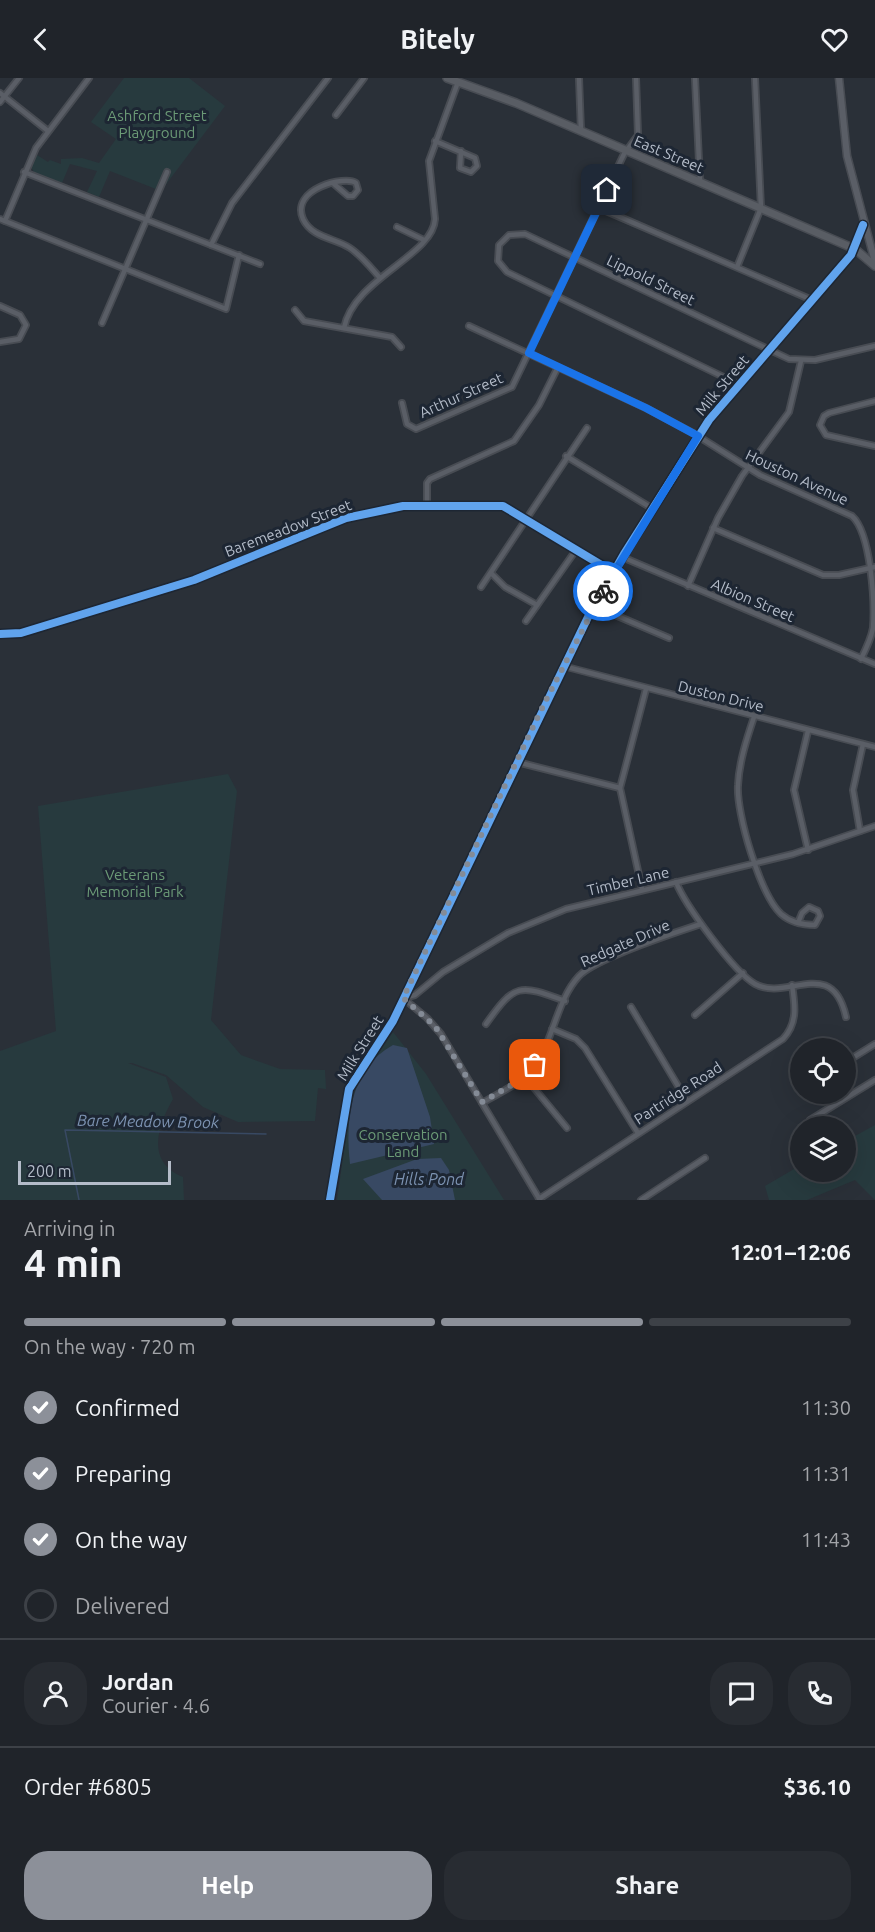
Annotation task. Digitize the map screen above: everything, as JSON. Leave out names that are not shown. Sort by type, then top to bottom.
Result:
[{"type":"main road","name":"East Street","points":[[447,78],[516,103],[761,208],[855,249],[875,264]]},
{"type":"street","points":[[0,102],[2,95],[19,78]]},
{"type":"street","points":[[89,78],[48,131],[24,172],[3,220],[226,309],[239,255]]},
{"type":"street","points":[[211,244],[220,222],[232,203],[328,78]]},
{"type":"street","points":[[336,115],[364,78]]},
{"type":"street","points":[[579,78],[581,131]]},
{"type":"street","name":"Arthur Street","points":[[402,403],[407,424],[421,427],[512,387],[626,151],[639,131],[636,78]]},
{"type":"street","points":[[695,78],[700,182]]},
{"type":"street","points":[[737,267],[761,208],[755,78]]},
{"type":"street","points":[[839,78],[847,156],[863,225],[875,264]]},
{"type":"street","points":[[345,328],[356,299],[424,240],[435,224],[429,161],[458,82]]},
{"type":"street","points":[[2,95],[48,131]]},
{"type":"street","points":[[435,141],[462,151],[476,160],[477,166],[471,172],[460,168],[462,151]]},
{"type":"street","points":[[24,172],[260,264]]},
{"type":"street","points":[[102,323],[166,172]]},
{"type":"street","points":[[334,184],[348,196],[353,196],[358,190],[356,183],[352,180],[334,184],[315,189],[305,197],[301,209],[305,222],[314,232],[350,248],[380,278]]},
{"type":"street","points":[[599,208],[812,300]]},
{"type":"street","points":[[855,249],[863,225]]},
{"type":"street","points":[[397,227],[424,240]]},
{"type":"street","name":"Lippold Street","points":[[556,297],[504,270],[497,258],[499,245],[512,234],[525,234],[768,350],[801,361]]},
{"type":"street","name":"Milk Street","points":[[330,1200],[349,1089],[386,1033],[562,666],[594,606],[622,556],[698,436],[738,384],[855,249]]},
{"type":"street","points":[[556,297],[738,384]]},
{"type":"street","points":[[0,306],[20,315],[26,325],[19,339],[0,342]]},
{"type":"street","points":[[295,310],[304,321],[392,337],[401,347]]},
{"type":"street","name":"Houston Avenue","points":[[469,326],[646,408],[698,436],[748,468],[852,516],[860,525],[872,568],[873,630],[861,659]]},
{"type":"street","points":[[688,586],[714,528],[748,468],[789,412],[801,361],[833,357],[875,346]]},
{"type":"street","points":[[427,505],[427,483],[430,479],[514,441],[539,405],[558,367]]},
{"type":"street","points":[[875,401],[829,413],[824,416],[820,425],[826,435],[875,446]]},
{"type":"street","points":[[481,586],[566,456],[587,428]]},
{"type":"street","points":[[566,456],[653,509]]},
{"type":"street","name":"Baremeadow Street","points":[[0,634],[21,633],[171,588],[346,518],[389,508],[497,504],[614,572]]},
{"type":"street","points":[[714,528],[823,575],[839,575],[872,568]]},
{"type":"street","points":[[526,621],[576,550]]},
{"type":"street","name":"Albion Street","points":[[622,556],[875,664]]},
{"type":"street","points":[[491,573],[505,586],[537,605]]},
{"type":"street","points":[[594,606],[669,638]]},
{"type":"street","name":"Duston Drive","points":[[562,666],[875,747]]},
{"type":"street","points":[[642,889],[620,788],[646,689]]},
{"type":"street","points":[[754,717],[737,785],[750,853],[772,904],[782,915],[798,923],[815,925],[820,916],[818,911],[809,907],[802,913],[798,923]]},
{"type":"street","points":[[808,731],[794,789],[808,850]]},
{"type":"street","points":[[860,831],[853,790],[863,744]]},
{"type":"street","points":[[517,762],[620,788]]},
{"type":"street","name":"Timber Lane","points":[[403,998],[416,995],[451,966],[535,921],[566,909],[808,850],[875,826]]},
{"type":"street","points":[[676,882],[701,924],[743,973],[763,987],[813,983],[830,988],[841,1001],[846,1017]]},
{"type":"street","name":"Redgate Drive","points":[[482,1102],[525,1077],[540,1056],[577,979],[588,969],[701,924]]},
{"type":"street","points":[[695,1015],[743,973]]},
{"type":"street","name":"Partridge Road","points":[[539,1199],[787,1035],[795,1014],[792,985]]},
{"type":"street","points":[[486,1024],[508,996],[521,989],[539,990],[565,1001]]},
{"type":"street","points":[[403,998],[435,1026],[539,1199]]},
{"type":"street","points":[[631,1007],[687,1101]]},
{"type":"street","points":[[552,1029],[576,1039],[585,1048],[638,1132]]},
{"type":"street","points":[[856,1056],[875,1044]]},
{"type":"street","points":[[525,1077],[567,1128]]},
{"type":"street","points":[[816,1116],[875,1080]]},
{"type":"street","points":[[641,1200],[705,1158]]},
{"type":"green space","name":"Ashford Street Playground","points":[[124,78],[189,78],[225,106],[161,191],[110,171],[99,197],[87,192],[97,171],[70,164],[62,183],[34,172],[31,167],[37,155],[48,162],[50,160],[61,164],[61,159],[82,158],[99,163],[116,139],[91,122]]},
{"type":"green space","name":"Veterans Memorial Park","points":[[228,774],[237,791],[211,1020],[241,1055],[280,1069],[325,1070],[326,1089],[318,1088],[315,1121],[238,1122],[203,1107],[166,1075],[128,1063],[166,1077],[173,1099],[160,1131],[159,1153],[163,1162],[171,1170],[183,1177],[184,1200],[0,1200],[0,1051],[56,1031],[38,806]]},
{"type":"green space","name":"Conservation Land","points":[[393,1032],[426,1074],[504,1200],[337,1200],[351,1102],[358,1083]]},
{"type":"green space","points":[[875,1125],[875,1200],[856,1181],[856,1135]]},
{"type":"green space","points":[[790,1171],[790,1182],[850,1182],[807,1200],[769,1200],[765,1186]]},
{"type":"water","name":"Hills Pond","points":[[393,1045],[407,1048],[430,1117],[434,1144],[350,1164],[350,1114],[359,1081],[367,1067]]},
{"type":"water","name":"Hills Pond","points":[[441,1158],[449,1170],[455,1200],[382,1200],[363,1179],[417,1159]]},
{"type":"waterway","name":"Bare Meadow Brook","points":[[79,1200],[65,1130],[266,1134]]},
{"type":"cycle path","points":[[330,1200],[349,1089],[393,1021],[589,615],[624,554],[709,420],[851,255],[863,225]]},
{"type":"cycle path","points":[[0,634],[21,633],[194,580],[346,518],[403,506],[503,506],[613,572]]},
{"type":"way so far","points":[[535,1065],[522,1079],[482,1102],[435,1026],[403,998],[546,700],[603,591]]},
{"type":"route","points":[[603,591],[698,436],[646,408],[529,353],[607,190]]}]
